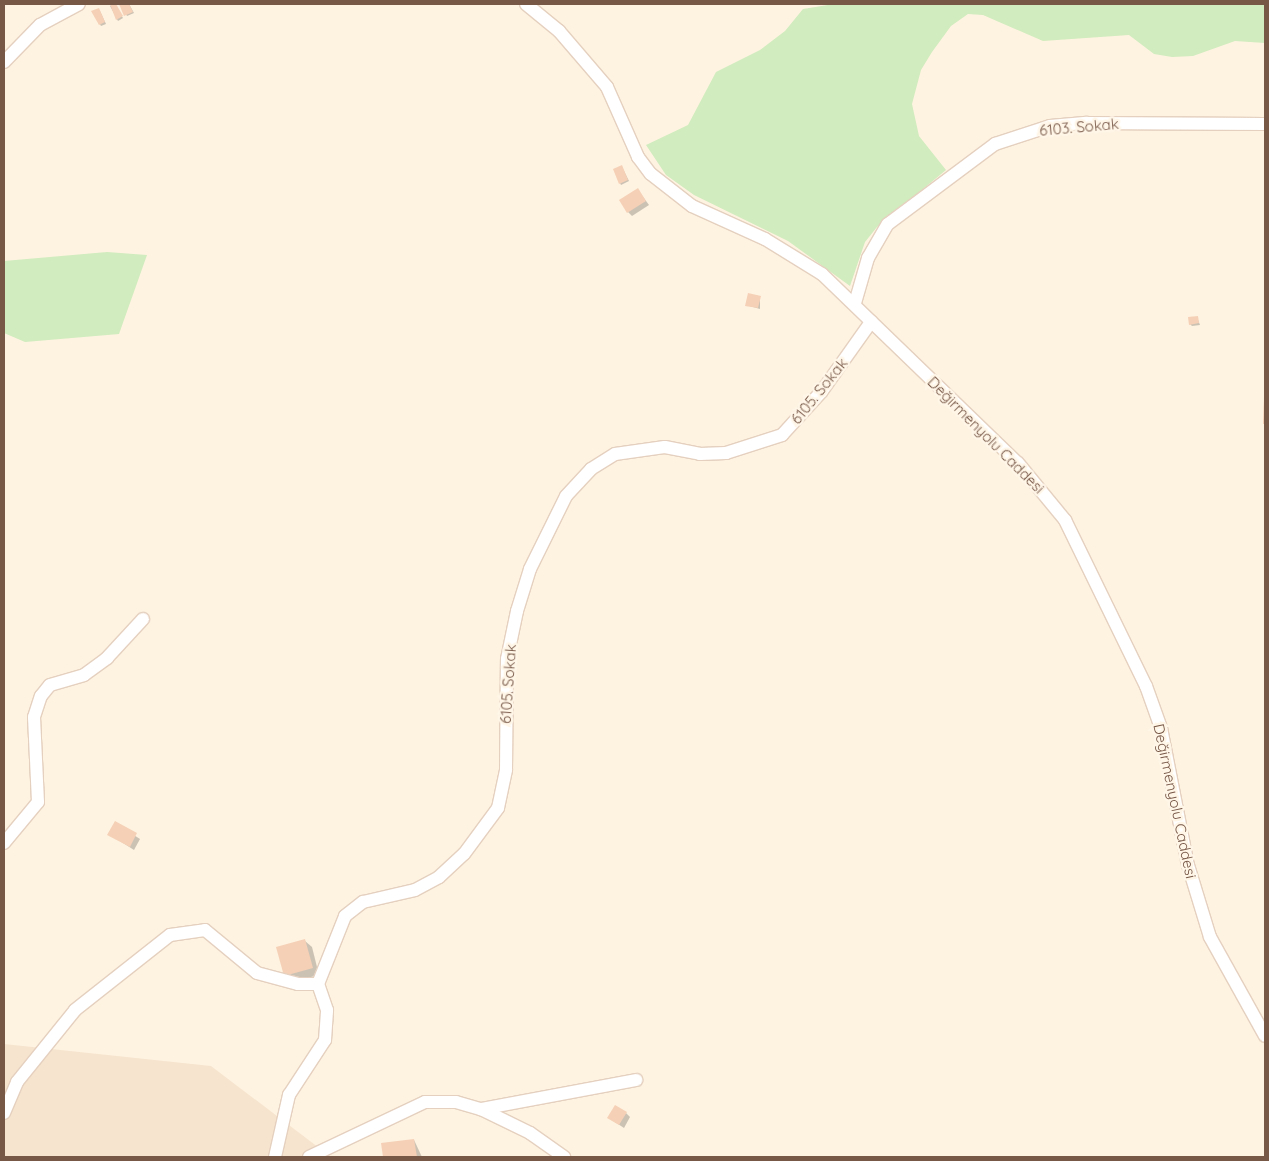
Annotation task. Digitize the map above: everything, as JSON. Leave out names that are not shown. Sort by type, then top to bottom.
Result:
[{"type":"street","points":[[4,62],[40,25],[79,4]]},
{"type":"street","name":"Değirmenyolu Caddesi","points":[[526,4],[559,31],[607,87],[638,157],[657,179],[692,206],[797,257],[855,303],[871,322],[1018,463],[1065,520],[1131,649],[1152,703],[1171,770],[1192,882],[1210,937],[1265,1036]]},
{"type":"street","name":"6103. Sokak","points":[[855,303],[868,258],[888,224],[995,144],[1050,126],[1087,123],[1265,124]]},
{"type":"street","name":"6105. Sokak","points":[[318,984],[345,916],[354,906],[415,890],[439,878],[464,854],[498,808],[506,770],[507,659],[517,611],[530,570],[566,496],[591,469],[615,454],[665,447],[700,454],[726,453],[782,435],[822,391],[871,322]]},
{"type":"street","points":[[4,843],[38,802],[34,717],[41,696],[50,685],[84,675],[107,658],[143,619]]},
{"type":"street","points":[[4,1112],[17,1082],[75,1010],[170,935],[206,930],[257,973],[298,984],[318,984],[327,1010],[325,1040],[289,1095],[275,1157]]},
{"type":"street","points":[[481,1109],[636,1080]]},
{"type":"street","points":[[310,1157],[425,1102],[456,1102],[481,1109],[530,1133],[564,1157]]},
{"type":"shaded area","points":[[4,1044],[211,1066],[331,1157],[4,1157]]},
{"type":"green space","points":[[834,4],[1265,4],[1265,43],[1235,41],[1193,56],[1172,57],[1154,54],[1129,35],[1043,41],[983,15],[968,14],[951,26],[932,52],[921,70],[912,104],[919,136],[946,170],[877,227],[865,242],[850,286],[788,241],[694,195],[666,175],[646,145],[688,125],[716,72],[760,50],[785,31],[803,9]]},
{"type":"green space","points":[[107,252],[147,255],[119,334],[25,342],[4,333],[4,261]]},
{"type":"building","points":[[110,4],[116,4],[123,16],[116,20]]},
{"type":"building","points":[[119,4],[129,4],[133,12],[124,16]]},
{"type":"building","points":[[99,8],[105,22],[99,25],[91,11]]},
{"type":"building","points":[[622,165],[628,180],[619,184],[613,169]]},
{"type":"building","points":[[638,188],[646,201],[627,213],[619,200]]},
{"type":"building","points":[[748,293],[761,296],[758,308],[745,306]]},
{"type":"building","points":[[1198,316],[1199,323],[1189,325],[1188,317]]},
{"type":"building","points":[[1264,398],[1265,424],[1263,424]]},
{"type":"building","points":[[115,821],[137,833],[130,847],[107,835]]},
{"type":"building","points":[[305,939],[313,968],[284,976],[276,947]]},
{"type":"building","points":[[615,1105],[627,1112],[619,1125],[607,1118]]},
{"type":"building","points":[[414,1139],[417,1157],[383,1157],[381,1143]]}]
